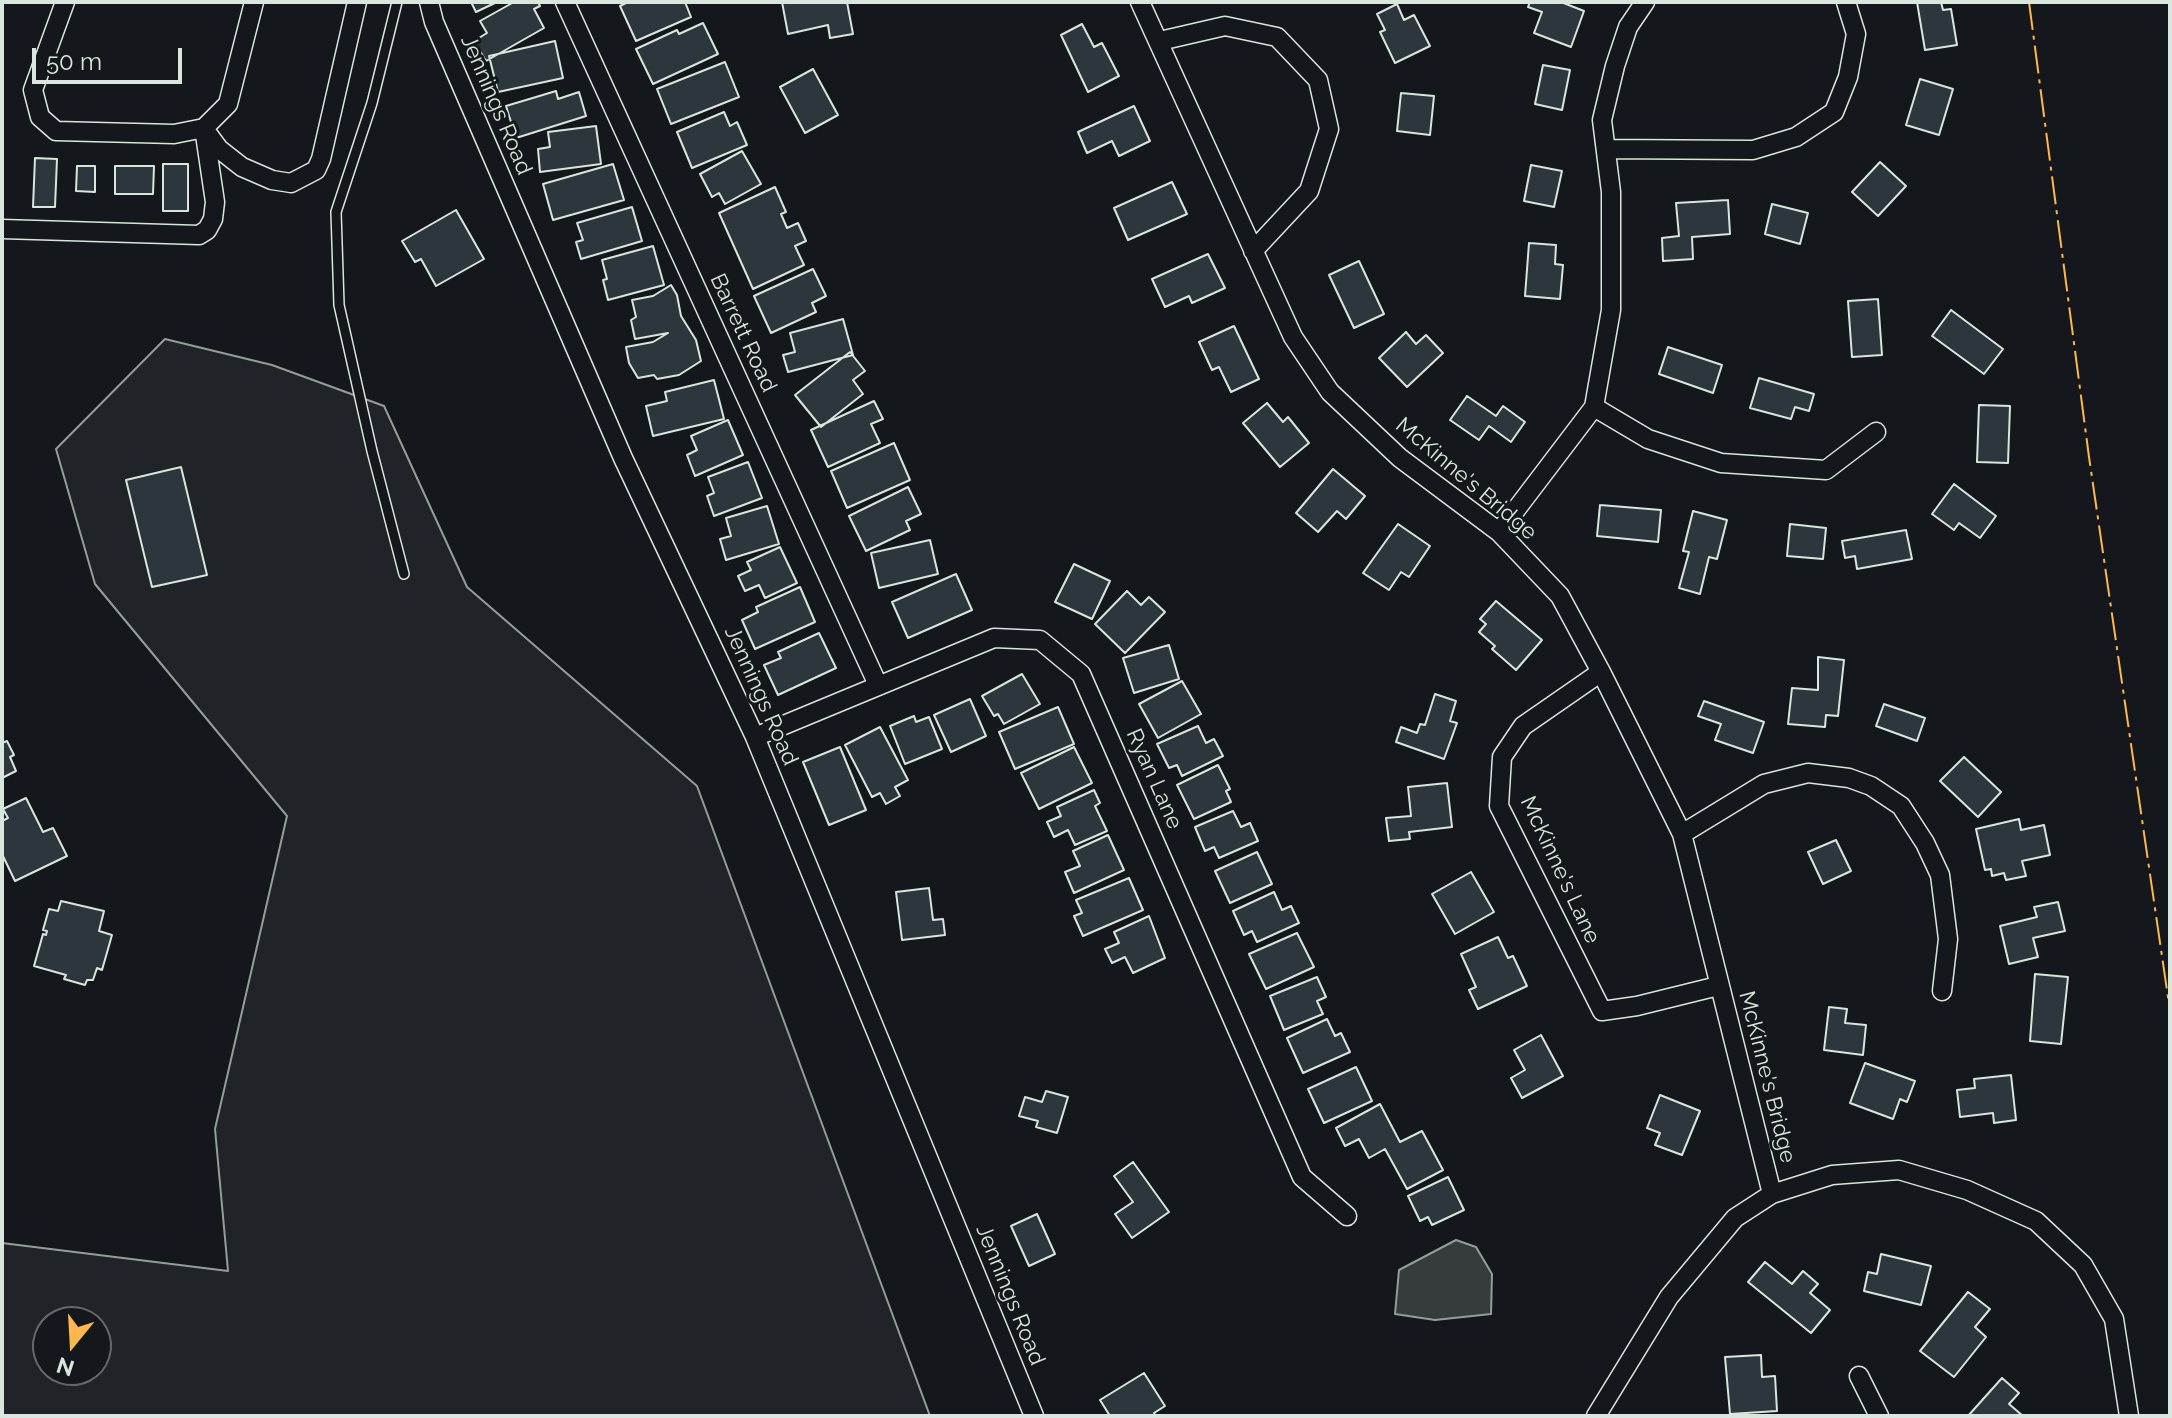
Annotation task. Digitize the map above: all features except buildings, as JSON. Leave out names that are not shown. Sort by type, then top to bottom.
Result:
[{"type":"street","points":[[65,2],[33,90],[40,117],[56,131],[174,134],[204,128],[228,104],[254,2]]},
{"type":"street","points":[[204,128],[219,149],[242,167],[272,180],[291,183],[316,170],[357,2]]},
{"type":"street","name":"Jennings Road","points":[[429,2],[440,36],[623,458],[755,737],[1034,1416]]},
{"type":"street","name":"Barrett Road","points":[[565,2],[878,685]]},
{"type":"street","name":"McKinne's Bridge","points":[[1140,2],[1293,337],[1330,392],[1400,458],[1499,532],[1560,596],[1601,672],[1682,834],[1772,1194]]},
{"type":"street","points":[[1499,532],[1594,407],[1611,310],[1611,192],[1602,120],[1628,27],[1645,2]]},
{"type":"street","points":[[1606,149],[1753,150],[1796,137],[1834,112],[1848,77],[1856,34],[1846,2]]},
{"type":"street","points":[[1160,41],[1225,26],[1277,37],[1318,80],[1329,129],[1309,191],[1253,251]]},
{"type":"street","points":[[2,229],[199,235],[207,230],[213,219],[215,202],[204,128]]},
{"type":"street","points":[[1594,407],[1648,439],[1721,463],[1826,470],[1876,432]]},
{"type":"street","name":"Ryan Lane","points":[[755,737],[994,638],[1040,640],[1081,674],[1302,1177],[1347,1216]]},
{"type":"street","name":"McKinne's Lane","points":[[1601,672],[1523,726],[1502,757],[1499,806],[1602,1011],[1637,1006],[1718,986]]},
{"type":"street","points":[[1682,834],[1764,784],[1808,773],[1849,778],[1871,786],[1901,806],[1925,843],[1940,875],[1948,939],[1942,991]]},
{"type":"street","points":[[1596,1416],[1669,1297],[1735,1218],[1772,1194],[1832,1175],[1899,1170],[1967,1190],[2036,1221],[2083,1265],[2114,1319],[2129,1416]]},
{"type":"street","points":[[1859,1376],[1879,1416]]},
{"type":"lane","points":[[397,2],[372,103],[336,212],[339,305],[404,574]]},
{"type":"shaded area","points":[[165,339],[272,365],[384,406],[467,587],[697,786],[930,1416],[2,1416],[2,1243],[228,1271],[215,1129],[287,816],[95,584],[56,449]]},
{"type":"shaded area","points":[[1456,1240],[1476,1247],[1492,1274],[1491,1314],[1435,1320],[1395,1314],[1399,1270]]},
{"type":"power","points":[[2029,2],[2089,457],[2170,1011]]}]
